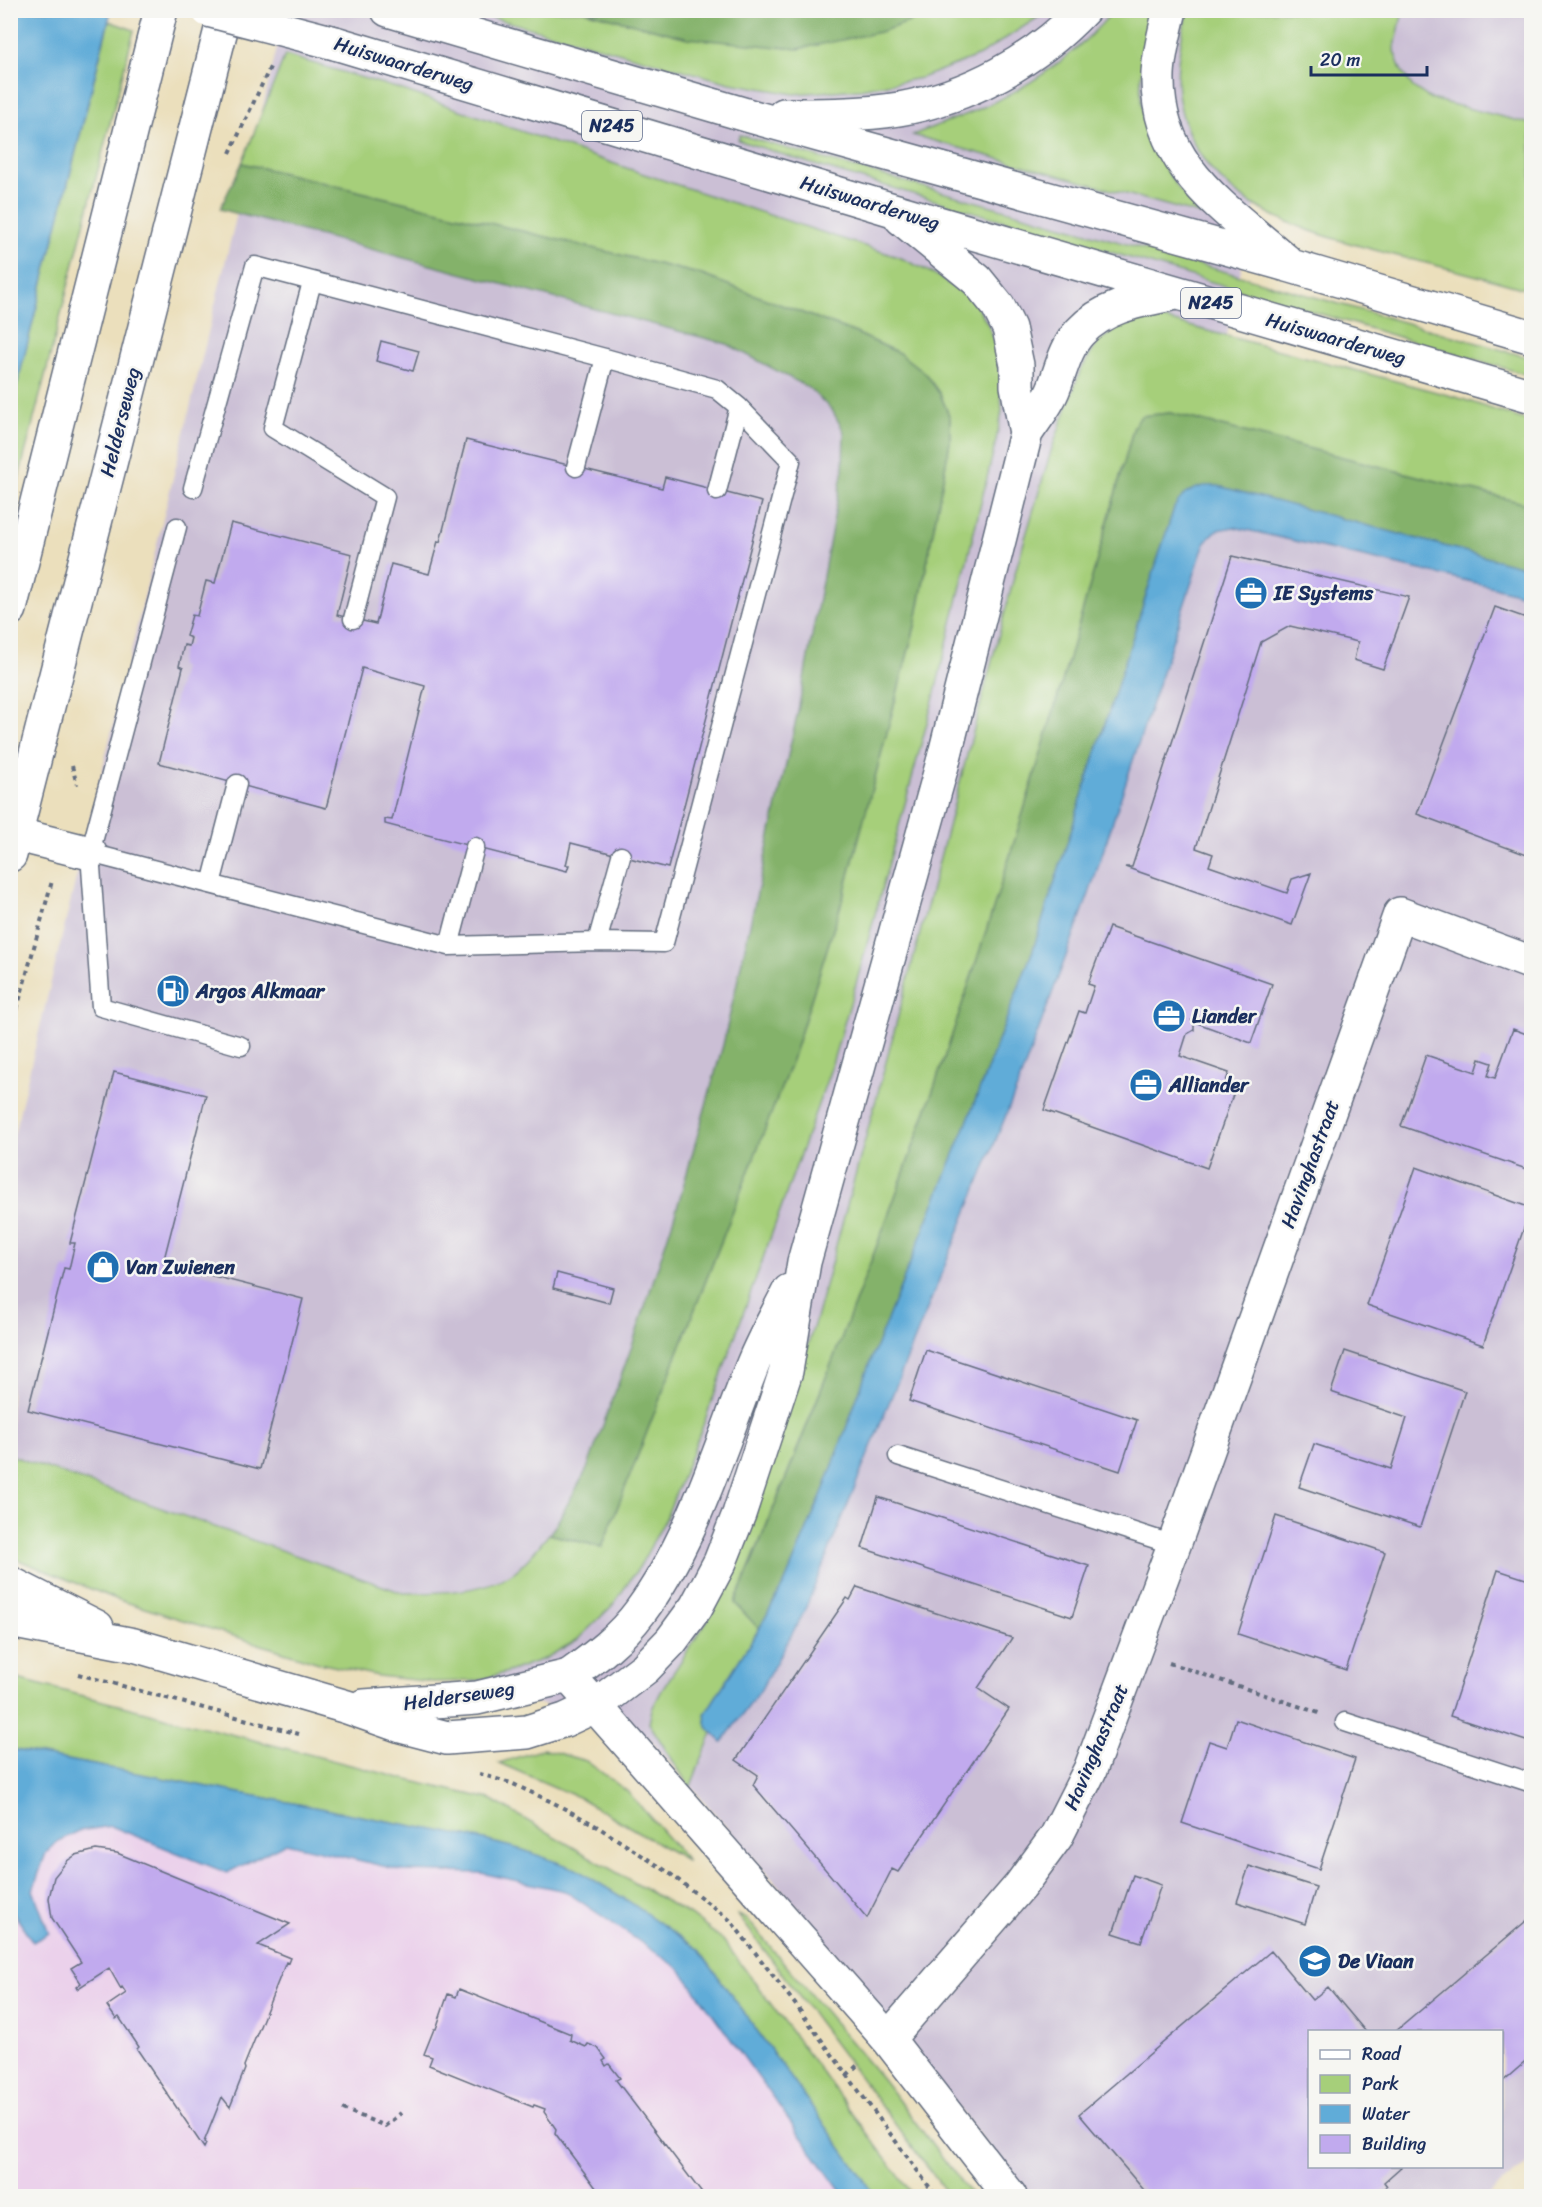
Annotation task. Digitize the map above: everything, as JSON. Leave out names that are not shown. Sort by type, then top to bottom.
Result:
[{"type":"main road","points":[[10,609],[161,10]]},
{"type":"main road","name":"Huiswaarderweg","points":[[208,10],[335,43],[890,209],[1532,396]]},
{"type":"main road","name":"Helderseweg","points":[[90,853],[12,841],[226,10]]},
{"type":"main road","name":"N245","points":[[388,10],[750,116],[1292,266],[1532,337]]},
{"type":"main road","points":[[750,116],[876,112],[921,105],[947,97],[983,82],[1025,59],[1044,46],[1083,10]]},
{"type":"main road","points":[[1170,10],[1158,74],[1166,129],[1176,156],[1193,179],[1292,266]]},
{"type":"main road","points":[[890,209],[977,280],[998,306],[1009,328],[1017,365],[1017,386],[1026,433]]},
{"type":"main road","points":[[1010,2196],[888,2039],[569,1676],[601,1652],[638,1614],[663,1577],[694,1517],[754,1361],[804,1262],[943,762],[1026,433],[1052,393],[1068,350],[1085,328],[1111,309],[1134,301],[1176,293]]},
{"type":"main road","name":"Havinghastraat","points":[[888,2039],[1020,1886],[1056,1837],[1090,1770],[1174,1545],[1400,914],[1532,963]]},
{"type":"main road","name":"Helderseweg","points":[[10,1621],[134,1645],[447,1738],[527,1732],[565,1720],[595,1706],[645,1668],[671,1641],[696,1607],[720,1562],[739,1514],[786,1371],[804,1262]]},
{"type":"main road","name":"Helderseweg","points":[[10,1583],[134,1645]]},
{"type":"main road","name":"Helderseweg","points":[[348,1707],[477,1698],[569,1676]]},
{"type":"lane","points":[[90,853],[449,946],[597,942],[664,943],[791,461],[740,407],[717,389],[255,266],[193,488]]},
{"type":"lane","points":[[312,282],[273,428],[385,497],[353,619]]},
{"type":"lane","points":[[576,467],[605,358]]},
{"type":"lane","points":[[717,491],[740,407]]},
{"type":"lane","points":[[177,527],[90,853],[101,1007],[241,1046]]},
{"type":"lane","points":[[212,884],[237,784]]},
{"type":"lane","points":[[449,946],[476,847]]},
{"type":"lane","points":[[597,942],[621,856]]},
{"type":"lane","points":[[898,1456],[1174,1545]]},
{"type":"lane","points":[[1345,1722],[1532,1783]]},
{"type":"path","points":[[10,1035],[42,915]]},
{"type":"path","points":[[1135,1651],[1345,1722]]},
{"type":"path","points":[[78,1674],[304,1736]]},
{"type":"path","points":[[471,1772],[511,1782],[593,1824],[668,1872],[730,1920],[795,2004],[936,2196]]},
{"type":"path","points":[[343,2109],[385,2126],[401,2113]]},
{"type":"shaded area","points":[[286,11],[1296,11],[1205,439],[1531,544],[1531,2161],[1486,2196],[1027,2196],[796,1906],[647,1736],[11,1545],[11,1147]]},
{"type":"shaded area","points":[[1348,11],[1531,11],[1531,129],[1369,85]]},
{"type":"shaded area","points":[[10,1724],[487,1815],[699,1950],[876,2196],[11,2196]]},
{"type":"green space","points":[[941,10],[880,32],[798,49],[688,38],[584,11]]},
{"type":"green space","points":[[468,11],[584,11],[688,38],[933,15],[941,11],[1048,11],[980,55],[921,78],[860,89],[794,94],[730,83]]},
{"type":"green space","points":[[1113,11],[1155,11],[1141,79],[1144,117],[1149,135],[1166,170],[1202,215],[913,135],[997,101],[1034,80],[1068,56]]},
{"type":"green space","points":[[1187,11],[1403,11],[1394,51],[1401,70],[1413,87],[1431,99],[1531,124],[1531,291],[1324,236],[1261,209],[1233,191],[1210,168],[1192,139],[1180,105],[1177,81],[1180,46]]},
{"type":"green space","points":[[109,21],[134,30],[11,508],[11,409]]},
{"type":"green space","points":[[285,55],[403,90],[635,171],[901,258],[934,274],[973,300],[989,326],[997,351],[1000,375],[1002,412],[995,445],[934,697],[858,977],[829,1074],[704,1423],[666,1518],[640,1566],[612,1606],[577,1640],[546,1658],[476,1681],[433,1682],[378,1676],[319,1663],[116,1599],[11,1557],[10,1455],[403,1593],[431,1593],[475,1588],[502,1579],[523,1564],[549,1534],[602,1547],[792,1060],[843,898],[915,626],[950,442],[950,418],[940,394],[899,353],[856,333],[699,274],[242,163]]},
{"type":"green space","points":[[740,135],[1531,358],[1531,376],[818,166],[738,140]]},
{"type":"green space","points":[[242,163],[699,274],[856,333],[899,353],[925,373],[940,394],[950,418],[950,442],[915,626],[843,898],[792,1060],[602,1547],[549,1534],[587,1469],[633,1343],[677,1208],[723,1045],[798,711],[843,469],[844,432],[832,410],[809,388],[727,344],[220,209]]},
{"type":"green space","points":[[1163,319],[1459,398],[1531,422],[1531,505],[1170,413],[1142,416],[1134,426],[1034,777],[951,1039],[854,1305],[735,1602],[759,1629],[705,1714],[707,1727],[712,1733],[690,1788],[649,1723],[652,1709],[709,1618],[746,1543],[817,1315],[1018,562],[1051,451],[1080,371],[1098,342],[1119,327],[1142,320]]},
{"type":"green space","points":[[1170,413],[1531,505],[1531,569],[1218,486],[1174,508],[1033,950],[964,1130],[870,1362],[826,1484],[785,1582],[759,1629],[735,1603],[854,1305],[951,1039],[1034,777],[1134,426],[1141,416]]},
{"type":"green space","points":[[10,1677],[490,1799],[690,1915],[723,1940],[914,2196],[876,2196],[699,1950],[628,1901],[576,1869],[523,1850],[476,1838],[11,1749]]},
{"type":"green space","points":[[543,1749],[586,1761],[628,1792],[688,1861],[580,1798],[499,1763]]},
{"type":"green space","points":[[738,1915],[747,1919],[883,2080],[972,2196],[949,2196]]},
{"type":"water","points":[[10,11],[111,11],[11,409]]},
{"type":"water","points":[[1204,486],[1218,486],[1531,569],[1531,597],[1234,527],[1217,530],[1205,542],[1089,894],[1017,1088],[804,1612],[760,1691],[722,1742],[707,1727],[705,1714],[759,1629],[785,1582],[826,1484],[870,1362],[964,1130],[1033,950],[1174,508],[1186,493]]},
{"type":"water","points":[[10,1749],[476,1838],[523,1850],[576,1869],[628,1901],[699,1950],[876,2196],[844,2196],[680,1969],[565,1891],[481,1873],[404,1871],[286,1843],[227,1873],[111,1826],[79,1831],[58,1841],[46,1853],[33,1890],[49,1933],[33,1942],[11,1909]]},
{"type":"building","points":[[381,341],[419,351],[413,371],[376,361]]},
{"type":"building","points":[[466,440],[662,488],[665,477],[762,502],[668,868],[571,843],[566,865],[569,865],[567,871],[385,824],[385,819],[392,820],[425,686],[362,668],[326,808],[159,763],[183,668],[179,666],[184,645],[189,646],[191,638],[186,636],[192,615],[197,616],[206,581],[215,583],[231,523],[352,554],[337,615],[376,624],[391,564],[429,574],[438,541],[440,542]]},
{"type":"building","points":[[1232,556],[1409,597],[1383,669],[1354,660],[1358,642],[1290,626],[1261,642],[1196,848],[1213,854],[1209,866],[1287,893],[1292,879],[1311,873],[1292,925],[1125,867],[1132,867]]},
{"type":"building","points":[[1495,607],[1532,620],[1532,857],[1417,814]]},
{"type":"building","points":[[1109,927],[1272,984],[1251,1043],[1192,1021],[1194,1030],[1187,1034],[1180,1056],[1229,1073],[1223,1089],[1234,1092],[1207,1168],[1044,1110],[1079,1011],[1085,1013],[1094,986],[1088,984]]},
{"type":"building","points":[[1513,1029],[1532,1036],[1532,1171],[1401,1126],[1426,1055],[1476,1072],[1480,1059],[1492,1063],[1488,1076],[1495,1078]]},
{"type":"building","points":[[114,1072],[206,1095],[163,1263],[303,1299],[260,1469],[28,1410],[64,1268],[69,1269],[75,1243],[70,1243]]},
{"type":"building","points":[[1416,1167],[1531,1208],[1483,1345],[1367,1305]]},
{"type":"building","points":[[557,1273],[613,1288],[609,1303],[553,1288]]},
{"type":"building","points":[[926,1350],[1137,1420],[1120,1471],[909,1401]]},
{"type":"building","points":[[1345,1351],[1465,1391],[1420,1527],[1299,1487],[1314,1444],[1391,1469],[1407,1418],[1331,1392]]},
{"type":"building","points":[[878,1497],[1089,1566],[1072,1617],[862,1548]]},
{"type":"building","points":[[1276,1516],[1385,1552],[1346,1670],[1238,1634]]},
{"type":"building","points":[[1498,1570],[1532,1581],[1532,1743],[1450,1716]]},
{"type":"building","points":[[857,1587],[1012,1638],[978,1688],[1009,1709],[898,1872],[892,1869],[867,1918],[753,1785],[758,1775],[736,1760],[847,1598],[850,1600]]},
{"type":"building","points":[[1236,1719],[1355,1759],[1319,1869],[1182,1823],[1209,1741],[1227,1747]]},
{"type":"building","points":[[96,1850],[117,1853],[290,1924],[258,1945],[290,1958],[288,1963],[286,1962],[244,2066],[245,2069],[230,2107],[222,2097],[204,2142],[206,2144],[204,2148],[137,2049],[139,2047],[119,2017],[116,2019],[107,2006],[126,1993],[122,1987],[121,1989],[109,1968],[77,1989],[76,1987],[81,1983],[71,1968],[81,1962],[52,1918],[49,1898],[54,1877],[67,1861],[76,1855]]},
{"type":"building","points":[[1249,1866],[1316,1887],[1305,1924],[1237,1902]]},
{"type":"building","points":[[1133,1875],[1161,1885],[1141,1942],[1113,1933]]},
{"type":"building","points":[[1532,1916],[1532,2056],[1503,2081],[1503,2030],[1397,2030]]},
{"type":"building","points":[[1271,1951],[1312,2000],[1328,1987],[1364,2030],[1308,2030],[1308,2168],[1400,2168],[1384,2182],[1387,2186],[1378,2196],[1149,2196],[1079,2114]]},
{"type":"building","points":[[459,1989],[571,2034],[570,2040],[586,2047],[588,2044],[598,2048],[606,2059],[603,2061],[606,2066],[609,2064],[620,2078],[616,2080],[704,2196],[602,2196],[555,2133],[556,2129],[544,2112],[545,2109],[534,2105],[533,2107],[429,2065],[432,2057],[424,2054],[434,2029],[436,2029],[448,1994],[456,1997]]},
{"type":"place","name":"IE Systems","points":[[1251,593]]},
{"type":"place","name":"Argos Alkmaar","points":[[173,991]]},
{"type":"place","name":"Liander","points":[[1169,1016]]},
{"type":"place","name":"Alliander","points":[[1146,1085]]},
{"type":"place","name":"Van Zwienen","points":[[103,1267]]},
{"type":"place","name":"De Viaan","points":[[1315,1961]]}]
